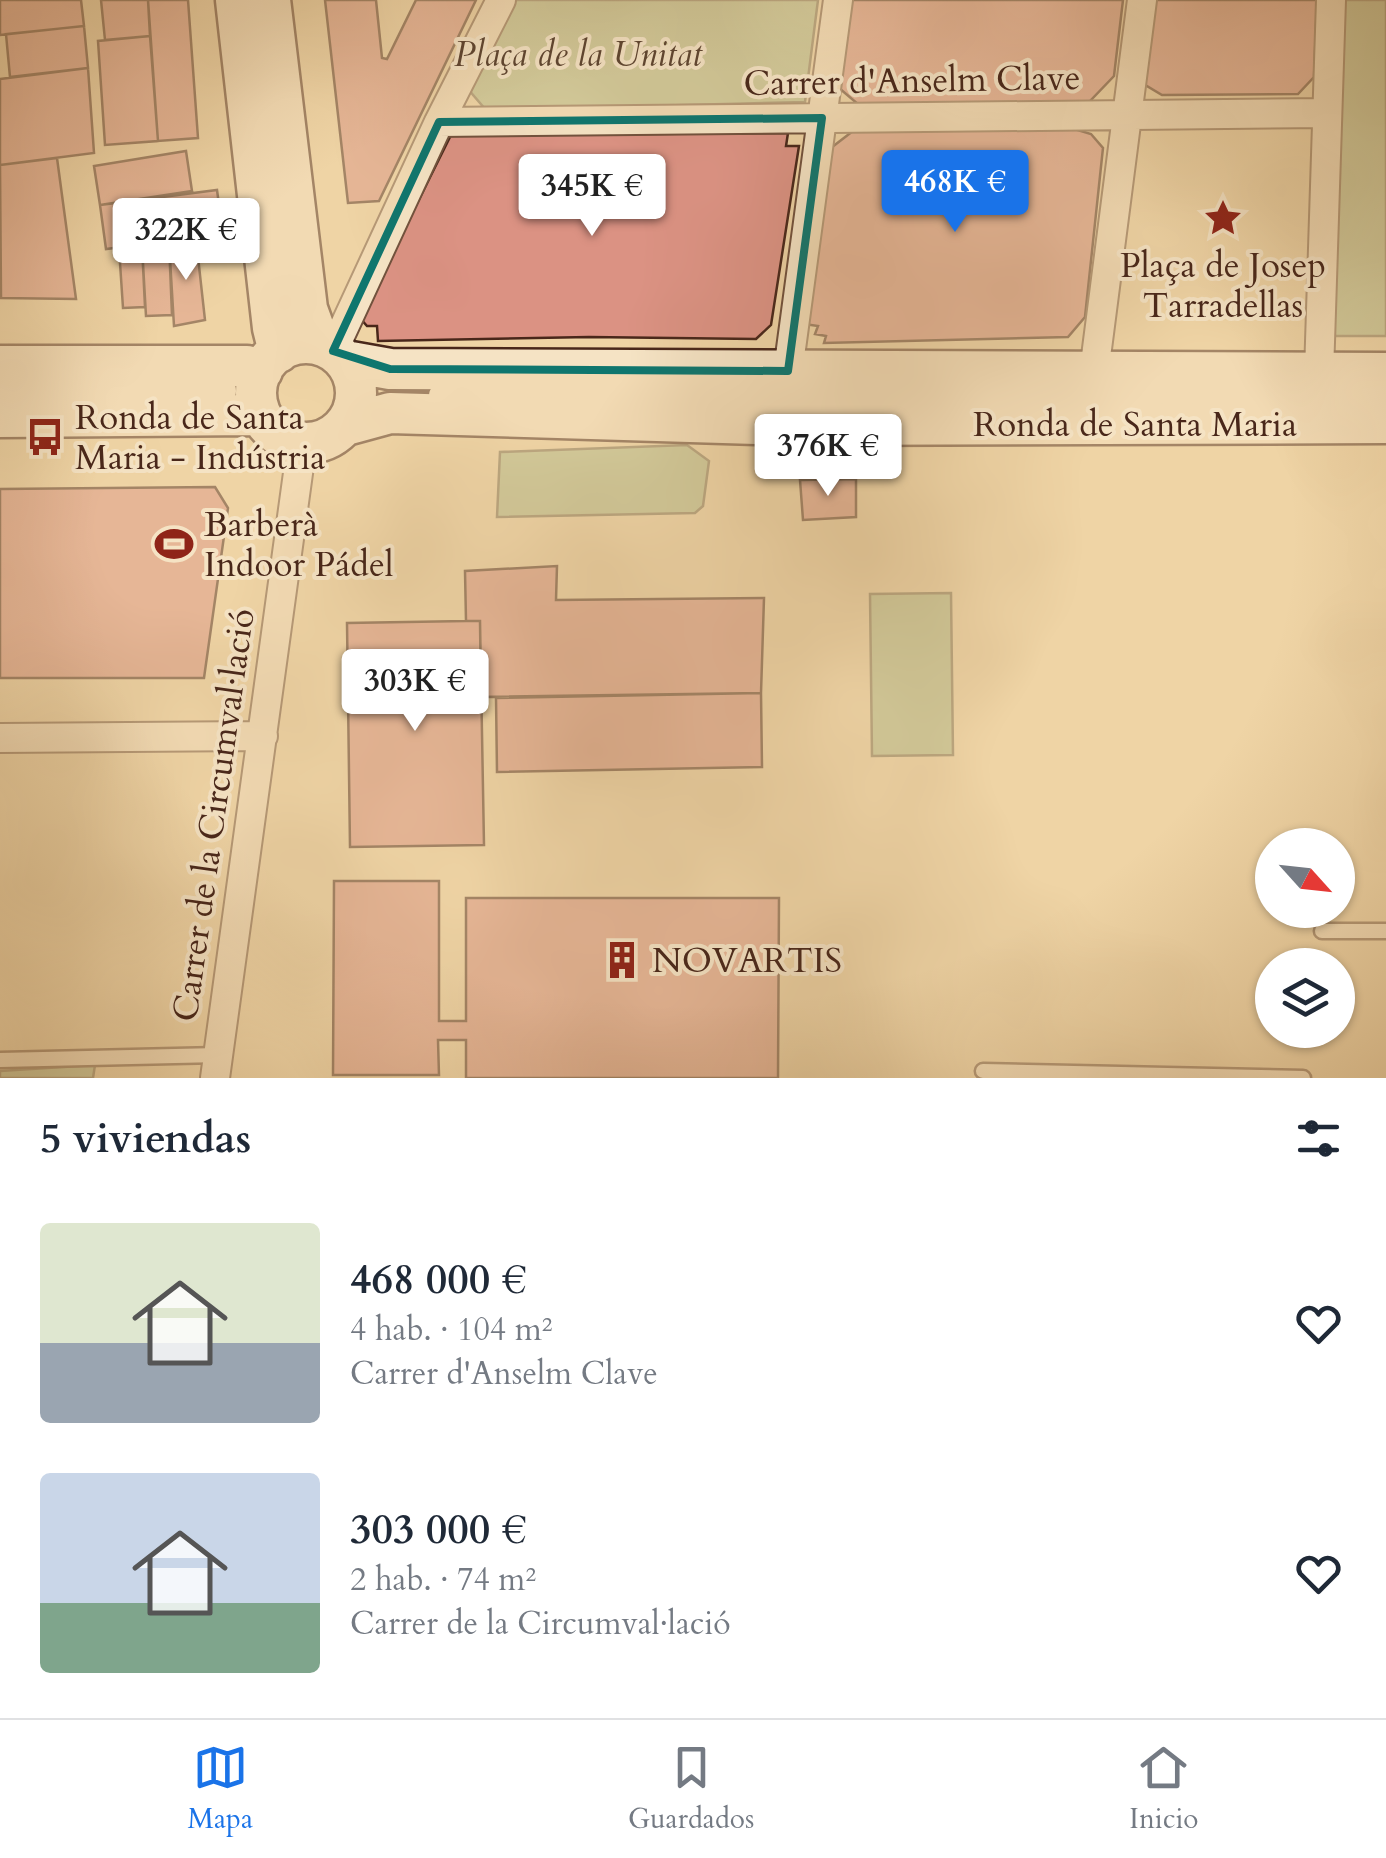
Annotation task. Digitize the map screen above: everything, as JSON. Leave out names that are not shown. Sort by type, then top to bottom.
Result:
[{"type":"street","points":[[236,0],[273,328],[270,361],[257,400],[262,416],[278,435],[302,444],[318,442],[346,424],[354,410],[356,393],[353,376],[307,309],[270,0]]},
{"type":"street","points":[[333,352],[439,122],[501,0]]},
{"type":"street","points":[[788,371],[838,0]]},
{"type":"street","points":[[1094,372],[1142,0]]},
{"type":"street","points":[[1319,372],[1331,0]]},
{"type":"street","name":"Carrer d'Anselm Clave","points":[[439,122],[1325,113]]},
{"type":"street","points":[[0,366],[247,366],[270,361],[292,346],[333,352]]},
{"type":"street","name":"Ronda de Santa Maria","points":[[333,352],[390,369],[1386,373]]},
{"type":"street","points":[[0,392],[106,388],[221,393]]},
{"type":"street","name":"Ronda de Santa Maria","points":[[391,394],[1386,398]]},
{"type":"street","name":"Ronda de Santa Maria","points":[[346,424],[390,412],[788,424],[1386,424]]},
{"type":"street","points":[[0,417],[262,416]]},
{"type":"street","name":"Carrer de la Circumval·lació","points":[[217,1066],[302,444]]},
{"type":"street","points":[[0,738],[262,736]]},
{"type":"lane","points":[[1322,931],[1386,931]]},
{"type":"lane","points":[[0,1060],[217,1066]]},
{"type":"lane","points":[[982,1071],[1303,1078]]},
{"type":"highlighted area","points":[[822,118],[788,371],[390,369],[333,351],[439,122]]},
{"type":"green space","name":"Plaça de la Unitat","points":[[516,0],[818,0],[805,102],[486,110],[468,89]]},
{"type":"green space","points":[[1345,0],[1386,0],[1386,336],[1333,336]]},
{"type":"green space","points":[[687,445],[709,461],[703,506],[695,513],[497,517],[500,452]]},
{"type":"green space","points":[[951,593],[953,755],[872,756],[870,594]]},
{"type":"green space","points":[[95,1065],[93,1078],[0,1078],[0,1071]]},
{"type":"building","points":[[0,0],[81,0],[84,26],[0,35]]},
{"type":"building","points":[[101,0],[148,0],[150,36],[105,40]]},
{"type":"building","points":[[148,0],[188,0],[198,138],[158,141]]},
{"type":"building","points":[[325,0],[376,0],[382,58],[387,59],[416,0],[476,0],[379,201],[348,203]]},
{"type":"building","points":[[848,0],[1123,0],[1114,76],[1090,101],[859,105],[839,88]]},
{"type":"building","points":[[1154,0],[1317,0],[1314,77],[1298,94],[1162,95],[1142,83]]},
{"type":"building","points":[[84,26],[88,68],[10,77],[6,34]]},
{"type":"building","points":[[150,36],[158,141],[105,145],[98,41]]},
{"type":"building","points":[[88,68],[94,153],[0,165],[0,79]]},
{"type":"building","points":[[1061,125],[1091,134],[1103,148],[1085,317],[1068,337],[824,343],[826,336],[815,334],[818,326],[804,324],[827,151],[853,131]]},
{"type":"building","points":[[788,133],[786,146],[799,146],[771,325],[756,339],[378,341],[377,326],[367,326],[360,318],[451,135]]},
{"type":"building","points":[[186,151],[192,191],[100,205],[94,166]]},
{"type":"building","points":[[57,158],[76,299],[1,298],[0,165]]},
{"type":"building","points":[[217,190],[223,234],[106,249],[100,205]]},
{"type":"building","points":[[196,239],[205,320],[174,326],[169,242]]},
{"type":"building","points":[[169,242],[172,315],[146,316],[142,246]]},
{"type":"building","points":[[142,246],[145,307],[123,308],[119,248]]},
{"type":"building","points":[[856,479],[856,517],[803,520],[800,480]]},
{"type":"building","name":"Barberà Indoor Pádel","points":[[215,487],[228,508],[204,678],[0,678],[0,489]]},
{"type":"building","points":[[557,566],[556,600],[764,598],[761,693],[481,697],[480,621],[466,621],[465,571]]},
{"type":"building","points":[[480,621],[484,845],[350,847],[347,623]]},
{"type":"building","points":[[761,693],[762,767],[497,772],[496,698]]},
{"type":"building","name":"NOVARTIS","points":[[334,881],[439,881],[439,1021],[466,1021],[466,898],[779,898],[778,1078],[466,1078],[466,1040],[438,1040],[439,1075],[333,1075]]},
{"type":"place","name":"Plaça de Josep Tarradellas","points":[[1223,218]]},
{"type":"place","name":"Ronda de Santa Maria - Indústria","points":[[45,437]]},
{"type":"place","name":"Barberà Indoor Pádel","points":[[174,544]]},
{"type":"place","name":"NOVARTIS","points":[[622,960]]}]
